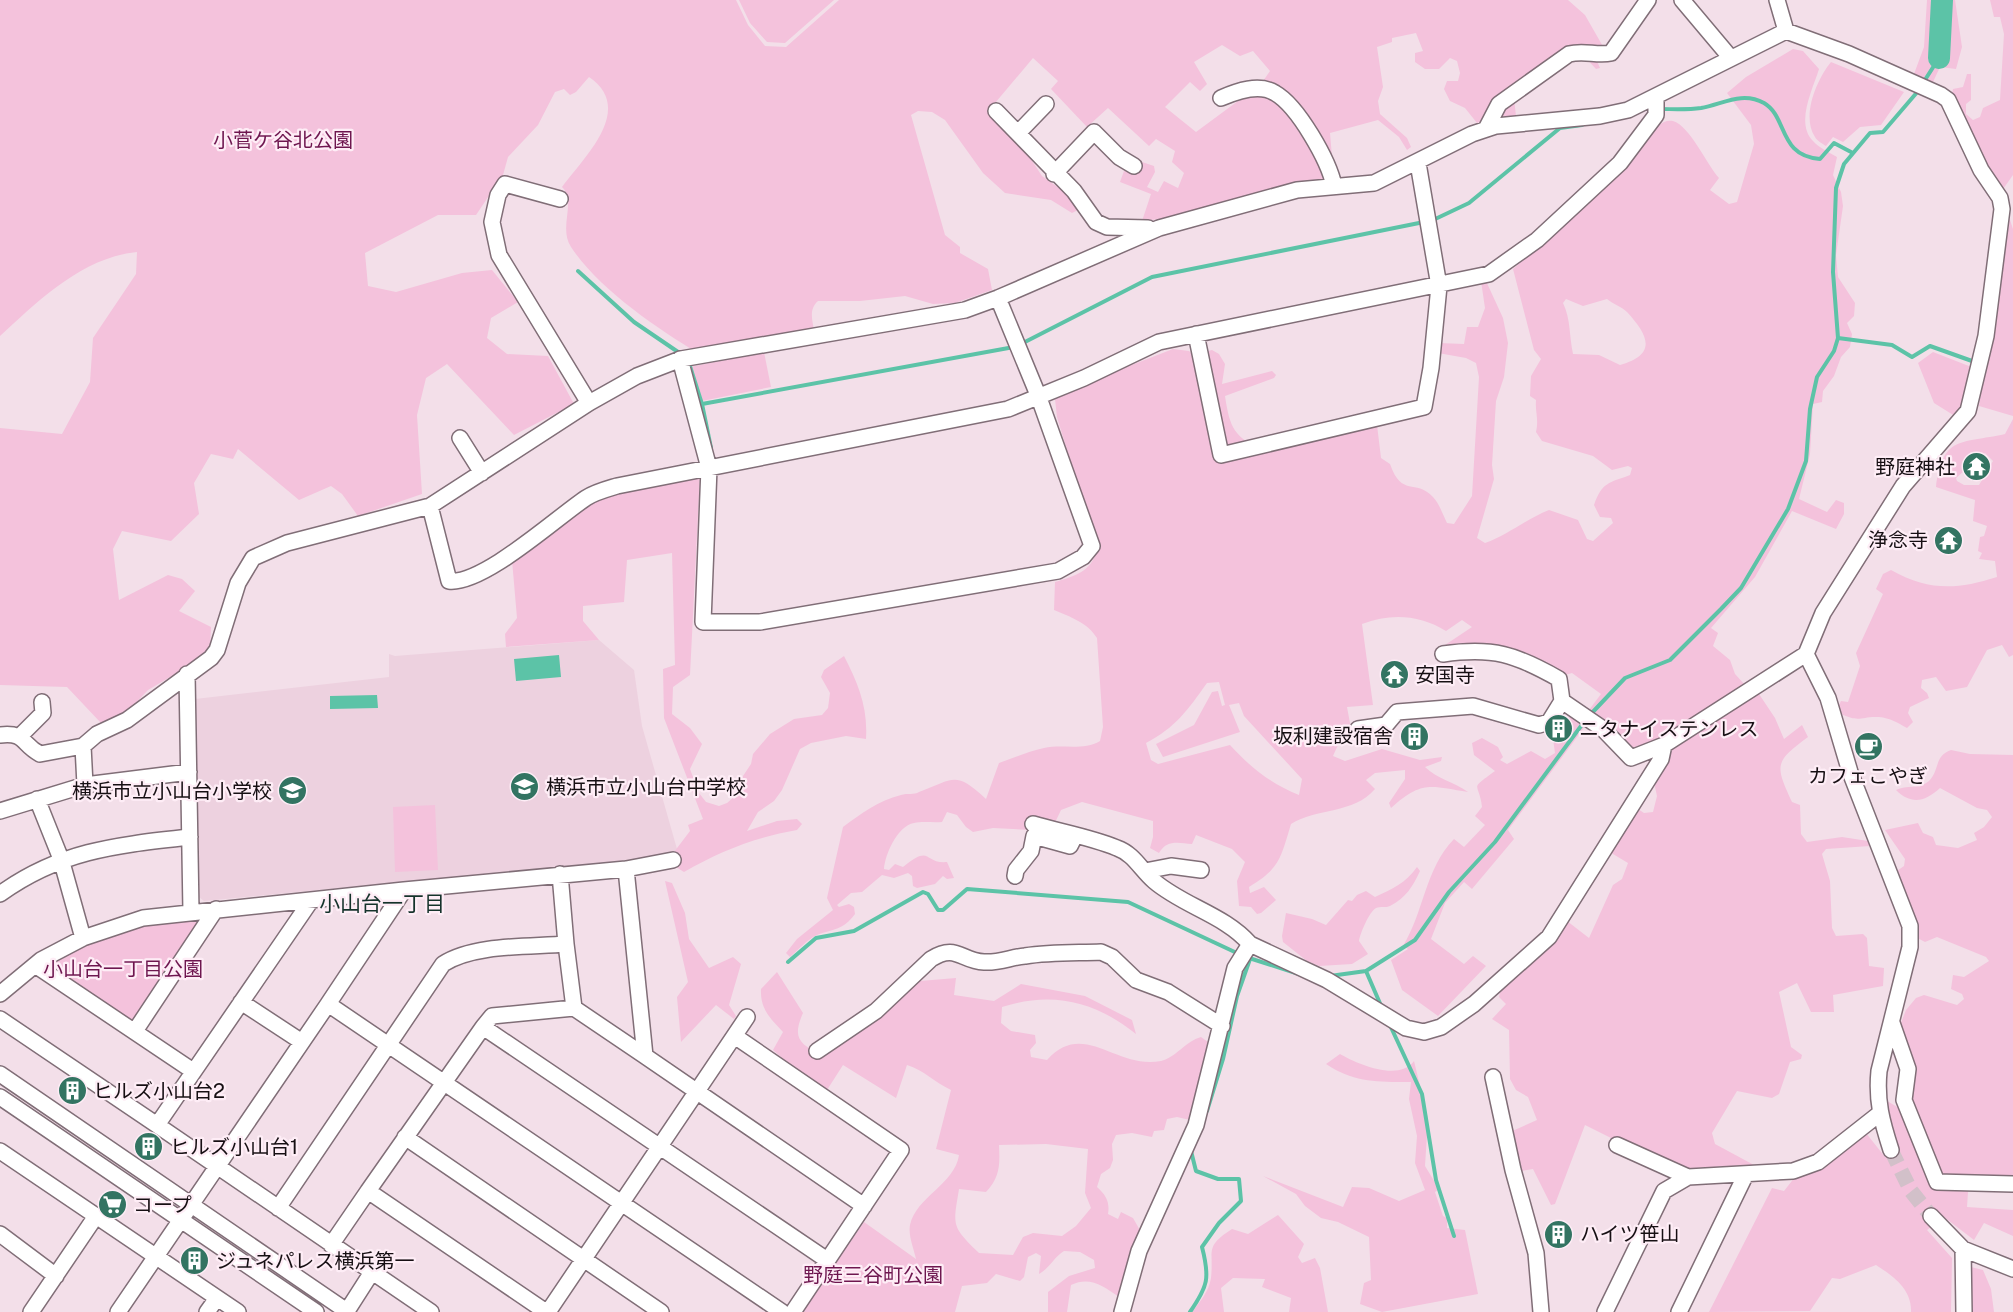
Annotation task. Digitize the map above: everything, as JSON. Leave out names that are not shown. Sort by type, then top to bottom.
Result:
[{"type":"street","points":[[1486,129],[1499,104],[1569,54],[1580,51],[1603,55],[1611,53],[1648,0]]},
{"type":"street","points":[[1682,0],[1730,57]]},
{"type":"street","points":[[1777,0],[1786,31]]},
{"type":"street","points":[[0,735],[14,733],[40,754],[83,746],[97,734],[127,720],[211,658],[217,650],[238,583],[253,558],[287,543],[430,506],[589,403],[636,376],[684,359],[965,310],[1159,228],[1297,190],[1374,183],[1496,126],[1600,116],[1656,104],[1730,57],[1786,31],[1923,86],[1948,100],[1981,170],[2000,198],[2002,209],[1987,324],[1975,392],[1963,418],[1903,486],[1823,614],[1806,654],[1664,744],[1631,758],[1594,723],[1562,701]]},
{"type":"street","points":[[1221,98],[1257,88],[1274,92],[1287,102],[1311,136],[1331,173],[1334,186]]},
{"type":"street","points":[[1019,132],[1046,104]]},
{"type":"street","points":[[430,506],[449,581],[461,582],[507,556],[589,496],[647,478],[709,468],[1008,409],[1084,378],[1159,342],[1489,274],[1537,240],[1620,163],[1656,104]]},
{"type":"street","points":[[996,111],[1019,132],[1033,152],[1054,174],[1074,191],[1096,222],[1115,228],[1159,228]]},
{"type":"street","points":[[1054,174],[1094,132],[1119,157],[1134,166]]},
{"type":"street","points":[[1196,334],[1221,454],[1424,406],[1431,368],[1439,286],[1418,163]]},
{"type":"street","points":[[560,199],[505,184],[498,195],[492,222],[494,239],[505,268],[589,403]]},
{"type":"street","points":[[684,359],[709,468],[703,622],[760,622],[1058,571],[1083,557],[1092,546],[1038,395],[998,298]]},
{"type":"street","points":[[460,438],[482,473]]},
{"type":"street","points":[[1358,729],[1386,725],[1397,712],[1473,706],[1539,725],[1549,722],[1562,701],[1559,679],[1529,662],[1478,649],[1443,654]]},
{"type":"street","points":[[1806,654],[1828,698],[1850,771],[1911,926],[1910,947],[1876,1091],[1879,1114],[1891,1150]]},
{"type":"street","points":[[187,674],[191,912]]},
{"type":"street","points":[[20,736],[43,713],[42,702]]},
{"type":"street","points":[[1033,824],[1118,848],[1135,859],[1153,881],[1239,932],[1248,946],[1321,978],[1406,1028],[1424,1032],[1441,1027],[1474,1004],[1549,937],[1661,759],[1664,744]]},
{"type":"street","points":[[83,746],[85,785]]},
{"type":"street","points":[[0,811],[85,785],[189,772]]},
{"type":"street","points":[[37,799],[61,859],[83,938]]},
{"type":"street","points":[[1006,861],[1019,870],[1031,851],[1034,836],[1070,846],[1075,836]]},
{"type":"street","points":[[0,894],[61,859],[122,845],[190,837]]},
{"type":"street","points":[[0,994],[34,966],[83,938],[143,918],[627,869],[673,860]]},
{"type":"street","points":[[1145,871],[1171,866],[1197,865]]},
{"type":"street","points":[[627,869],[645,1056]]},
{"type":"street","points":[[560,874],[574,1008]]},
{"type":"street","points":[[118,1312],[190,1205],[219,1168],[404,890]]},
{"type":"street","points":[[157,1125],[310,902]]},
{"type":"street","points":[[135,1031],[216,909]]},
{"type":"street","points":[[278,1208],[443,964],[456,956],[471,952],[566,944]]},
{"type":"street","points":[[1122,1312],[1139,1251],[1196,1125],[1238,963],[1248,946]]},
{"type":"street","points":[[817,1051],[837,1036],[857,1026],[931,959],[941,953],[954,952],[980,962],[1000,963],[1024,956],[1101,952],[1113,957],[1136,980],[1168,992],[1222,1026]]},
{"type":"street","points":[[34,966],[193,1071]]},
{"type":"street","points":[[241,1002],[302,1042]]},
{"type":"street","points":[[328,1004],[782,1312]]},
{"type":"street","points":[[331,1245],[492,1016],[574,1008],[864,1206]]},
{"type":"street","points":[[368,1191],[547,1312],[698,1094],[747,1017]]},
{"type":"street","points":[[0,1019],[431,1312]]},
{"type":"street","points":[[1892,1023],[1908,1069],[1904,1100],[1937,1182],[2013,1184]]},
{"type":"street","points":[[483,1027],[827,1260]]},
{"type":"street","points":[[735,1037],[901,1150],[793,1312]]},
{"type":"street","points":[[0,1074],[348,1312],[372,1272]]},
{"type":"street","points":[[1493,1077],[1513,1170],[1536,1253],[1540,1312]]},
{"type":"street","points":[[0,1097],[316,1312]]},
{"type":"street","points":[[1617,1145],[1688,1177],[1793,1171],[1818,1162],[1879,1114]]},
{"type":"street","points":[[405,1137],[661,1312]]},
{"type":"street","points":[[0,1151],[238,1312]]},
{"type":"street","points":[[1679,1312],[1746,1174]]},
{"type":"street","points":[[1605,1312],[1664,1191],[1688,1177]]},
{"type":"street","points":[[31,1312],[96,1216]]},
{"type":"street","points":[[1931,1216],[1963,1249],[2013,1269]]},
{"type":"street","points":[[0,1234],[56,1276]]},
{"type":"street","points":[[1963,1249],[1964,1312]]},
{"type":"street","points":[[207,1312],[217,1298]]},
{"type":"shaded area","points":[[599,640],[634,670],[642,726],[677,849],[670,856],[204,901],[199,897],[195,699],[389,677],[389,654],[395,656]]},
{"type":"shaded area","points":[[559,655],[561,677],[516,681],[514,659]]},
{"type":"shaded area","points":[[377,695],[378,708],[330,709],[330,696]]},
{"type":"green space","name":"小菅ケ谷北公園","points":[[0,0],[736,0],[748,25],[765,46],[786,47],[839,0],[1568,0],[1585,15],[1605,50],[1596,59],[1600,68],[1596,69],[1583,55],[1576,54],[1514,98],[1516,116],[1497,116],[1477,123],[1465,108],[1450,101],[1444,89],[1447,81],[1458,81],[1460,73],[1457,61],[1450,58],[1439,69],[1425,69],[1415,62],[1415,53],[1423,51],[1416,33],[1392,38],[1392,42],[1377,47],[1383,87],[1378,101],[1380,114],[1407,138],[1411,147],[1407,150],[1399,137],[1378,120],[1330,133],[1333,169],[1325,180],[1168,218],[1142,221],[1151,194],[1120,182],[1124,171],[1136,174],[1142,162],[1154,166],[1155,172],[1147,187],[1158,192],[1164,181],[1178,188],[1184,173],[1172,162],[1175,151],[1156,139],[1149,146],[1108,108],[1087,127],[1051,89],[1058,81],[1033,58],[990,109],[1019,141],[1042,176],[1073,198],[1080,209],[1072,213],[1051,200],[1005,193],[983,173],[945,120],[932,112],[918,111],[911,115],[945,235],[960,247],[960,253],[988,269],[992,290],[955,303],[933,304],[905,296],[860,301],[818,301],[812,311],[814,330],[698,353],[664,332],[612,292],[582,262],[571,247],[566,231],[568,199],[562,187],[601,133],[607,118],[608,103],[602,90],[589,77],[576,92],[570,95],[564,89],[555,92],[538,125],[508,157],[503,175],[476,215],[438,215],[365,253],[368,286],[396,292],[462,273],[492,270],[518,302],[491,318],[487,338],[507,354],[548,356],[574,404],[514,435],[447,364],[426,378],[417,415],[422,494],[358,516],[342,494],[331,486],[299,500],[238,449],[233,459],[211,454],[194,483],[199,514],[171,541],[122,531],[113,549],[119,600],[168,575],[182,579],[195,591],[179,611],[211,627],[210,649],[182,670],[148,690],[127,712],[101,723],[67,687],[0,685],[0,428],[62,434],[90,382],[93,338],[136,274],[137,252],[98,262],[62,283],[0,336]],"holes":[[[1222,45],[1240,56],[1253,51],[1270,71],[1261,84],[1196,132],[1165,107],[1190,82],[1200,91],[1207,84],[1194,62]]]},
{"type":"green space","points":[[739,0],[834,0],[785,43],[767,42],[750,23]]},
{"type":"green space","points":[[1927,0],[1955,0],[1962,47],[1956,69],[1940,67],[1933,82],[1914,74],[1924,47]]},
{"type":"green space","points":[[1990,0],[2013,0],[2013,175],[2001,192],[1979,157],[1952,94],[1953,89],[1963,87],[1967,74],[1971,74],[1971,100],[1966,104],[1966,114],[1973,120],[1980,117],[1983,108],[2000,100],[2004,34],[2000,17],[1994,17]]},
{"type":"green space","points":[[1793,49],[1803,51],[1819,69],[1807,106],[1806,125],[1808,134],[1815,143],[1837,157],[1833,175],[1841,192],[1843,206],[1836,255],[1838,277],[1855,303],[1854,316],[1847,323],[1852,334],[1850,347],[1841,357],[1834,376],[1823,391],[1822,402],[1813,404],[1810,454],[1799,499],[1827,512],[1836,500],[1844,503],[1844,514],[1836,529],[1792,511],[1755,577],[1711,628],[1718,633],[1713,646],[1730,660],[1735,674],[1745,685],[1664,739],[1631,748],[1589,710],[1601,694],[1572,673],[1565,675],[1536,660],[1507,649],[1477,644],[1445,645],[1472,627],[1462,620],[1446,631],[1426,622],[1405,617],[1373,620],[1362,624],[1373,705],[1347,707],[1352,734],[1342,736],[1333,756],[1345,761],[1382,749],[1420,760],[1442,757],[1441,761],[1425,767],[1435,775],[1468,792],[1427,787],[1411,793],[1391,808],[1389,803],[1405,779],[1405,770],[1375,773],[1366,780],[1375,789],[1357,803],[1312,815],[1291,824],[1278,861],[1267,874],[1249,887],[1250,893],[1264,887],[1276,900],[1261,913],[1257,914],[1251,907],[1239,906],[1237,881],[1245,862],[1232,849],[1196,835],[1192,844],[1170,844],[1159,853],[1150,848],[1153,821],[1082,802],[1061,810],[1051,831],[993,828],[973,832],[957,815],[947,812],[942,822],[914,823],[902,829],[889,849],[884,869],[889,870],[895,864],[903,867],[923,855],[939,862],[947,862],[954,878],[947,879],[943,876],[935,884],[917,888],[913,886],[912,876],[908,873],[894,878],[882,875],[862,892],[851,893],[837,905],[839,907],[849,904],[854,907],[855,914],[846,923],[814,937],[790,957],[786,953],[797,939],[833,910],[827,898],[843,827],[864,812],[903,794],[917,793],[954,780],[967,784],[986,799],[999,763],[1044,748],[1080,747],[1100,741],[1103,727],[1097,638],[1083,624],[1054,610],[1055,582],[1081,572],[1091,563],[1097,550],[1057,417],[1055,399],[1062,392],[1173,349],[1189,351],[1193,355],[1212,350],[1219,354],[1225,364],[1222,384],[1272,371],[1276,375],[1274,378],[1225,396],[1232,424],[1246,441],[1263,451],[1377,425],[1381,458],[1390,464],[1399,481],[1433,497],[1447,523],[1454,524],[1472,496],[1479,377],[1476,363],[1466,358],[1438,353],[1439,343],[1464,344],[1467,327],[1478,327],[1485,308],[1481,281],[1486,281],[1503,318],[1508,343],[1504,377],[1496,401],[1492,465],[1494,479],[1477,538],[1485,543],[1549,510],[1578,520],[1587,539],[1593,541],[1613,523],[1611,518],[1600,517],[1594,505],[1607,484],[1630,475],[1632,468],[1628,466],[1612,470],[1593,456],[1542,441],[1536,432],[1536,400],[1530,396],[1531,376],[1541,359],[1534,350],[1513,269],[1604,189],[1632,161],[1655,129],[1667,121],[1673,121],[1686,130],[1719,178],[1710,190],[1729,204],[1737,202],[1754,144],[1751,125],[1727,93],[1746,77]],"holes":[[[1566,299],[1583,306],[1607,299],[1627,312],[1644,336],[1646,343],[1640,355],[1620,365],[1599,355],[1573,354],[1569,322],[1563,303]],[[1219,682],[1225,705],[1222,706],[1218,691],[1212,692],[1194,725],[1156,744],[1163,757],[1240,732],[1229,705],[1239,703],[1244,716],[1302,779],[1299,795],[1279,786],[1262,774],[1230,745],[1158,764],[1151,760],[1146,743],[1180,718],[1207,683]]]},
{"type":"green space","points":[[1831,62],[1904,92],[1881,125],[1860,127],[1843,142],[1833,137],[1826,146],[1816,138],[1811,128],[1810,109],[1816,88]]},
{"type":"green space","points":[[2005,217],[2010,220],[2013,229],[2013,416],[1979,406]]},
{"type":"green space","points":[[764,352],[771,387],[697,402],[690,367]]},
{"type":"green space","points":[[1933,352],[1974,368],[1958,418],[1934,403],[1918,363]]},
{"type":"green space","points":[[2013,419],[2013,655],[2009,657],[2002,645],[1987,650],[1967,687],[1946,691],[1936,677],[1922,680],[1921,688],[1929,698],[1910,707],[1908,713],[1913,722],[1907,728],[1883,718],[1857,719],[1841,714],[1838,707],[1841,701],[1848,702],[1860,666],[1856,653],[1883,594],[1876,589],[1883,574],[1891,570],[1918,582],[1943,586],[1968,584],[1997,577],[1995,561],[1979,559],[1982,553],[1978,551],[1980,537],[1984,536],[1987,526],[1973,521],[1975,500],[1936,487],[1943,458],[1949,450],[1965,441],[2005,434]],"holes":[[[1985,453],[1993,461],[1979,485],[1964,485],[1957,481],[1956,478]]]},
{"type":"green space","points":[[700,475],[690,675],[673,687],[672,714],[690,728],[702,744],[690,769],[699,793],[706,802],[719,806],[727,803],[741,791],[743,776],[751,764],[753,754],[770,734],[794,719],[822,715],[828,708],[830,693],[821,677],[824,670],[844,656],[854,676],[864,706],[866,739],[846,736],[811,743],[800,749],[782,790],[774,801],[758,812],[747,831],[777,821],[797,819],[802,824],[797,830],[739,846],[684,872],[676,867],[671,856],[690,831],[688,825],[703,819],[664,718],[663,669],[675,665],[672,553],[627,560],[624,602],[583,606],[583,621],[599,640],[506,647],[505,634],[517,618],[512,560],[599,499],[618,491]]},
{"type":"green space","points":[[1757,691],[1775,718],[1784,739],[1802,725],[1808,737],[1789,752],[1781,765],[1783,780],[1792,802],[1800,805],[1801,834],[1807,842],[1842,837],[1868,841],[1870,846],[1826,849],[1822,854],[1830,881],[1832,928],[1836,936],[1863,934],[1867,938],[1869,966],[1884,968],[1883,986],[1833,995],[1834,1012],[1811,1012],[1797,983],[1779,992],[1791,1047],[1802,1055],[1801,1059],[1790,1062],[1779,1094],[1772,1098],[1737,1091],[1712,1133],[1715,1144],[1754,1165],[1673,1169],[1585,1125],[1555,1204],[1551,1205],[1533,1169],[1521,1171],[1510,1132],[1537,1120],[1528,1097],[1516,1090],[1510,1079],[1509,1030],[1492,1019],[1506,1004],[1499,997],[1501,988],[1567,921],[1589,938],[1613,885],[1622,879],[1628,863],[1608,851],[1635,807],[1644,813],[1653,812],[1657,796],[1653,778],[1672,747]]},
{"type":"green space","points":[[1570,715],[1586,725],[1508,830],[1514,839],[1472,889],[1464,882],[1445,903],[1431,939],[1464,964],[1473,956],[1486,966],[1438,1016],[1402,990],[1391,960],[1408,949],[1403,946],[1444,851],[1454,839],[1464,847],[1485,825],[1475,816],[1482,807],[1477,787],[1481,781],[1495,771],[1474,755],[1472,743],[1482,738],[1498,747],[1503,757],[1500,760],[1507,764],[1531,751],[1545,759],[1555,753],[1553,739]]},
{"type":"green space","points":[[1951,750],[1970,754],[2013,755],[2013,1175],[1969,1177],[1967,1207],[2013,1210],[2013,1236],[1984,1223],[1974,1240],[1944,1217],[1927,1230],[1952,1258],[1951,1312],[1911,1312],[1905,1290],[1895,1279],[1876,1265],[1840,1279],[1832,1278],[1810,1311],[1709,1312],[1772,1188],[1784,1191],[1795,1177],[1815,1172],[1860,1132],[1866,1133],[1885,1157],[1896,1148],[1882,1098],[1899,1108],[1910,1104],[1899,1028],[1906,1010],[1916,998],[1924,995],[1957,1005],[1964,999],[1962,994],[1951,989],[1953,975],[1964,977],[1989,961],[1986,957],[1937,937],[1925,942],[1910,934],[1894,873],[1904,866],[1905,859],[1885,830],[1918,823],[1923,833],[1933,837],[1936,845],[1958,848],[1977,840],[1974,833],[1984,827],[1992,817],[1987,810],[1977,808],[1940,788],[1918,800],[1907,798],[1896,790],[1929,781],[1939,760]]},
{"type":"green space","points":[[435,805],[438,870],[395,872],[393,807]]},
{"type":"green space","points":[[1417,867],[1420,871],[1405,895],[1390,906],[1376,908],[1371,914],[1359,941],[1368,954],[1352,964],[1319,966],[1307,961],[1283,942],[1286,913],[1326,925],[1348,900],[1352,901],[1357,895],[1366,891],[1375,897],[1403,881]]},
{"type":"green space","points":[[665,881],[672,883],[685,913],[689,939],[709,968],[733,957],[741,964],[729,1005],[736,1016],[734,1019],[716,1005],[681,1042],[677,997],[688,982]]},
{"type":"green space","name":"小山台一丁目公園","points":[[194,917],[200,925],[136,1022],[129,1023],[50,966],[50,961],[121,929]]},
{"type":"green space","name":"野庭三谷町公園","points":[[777,972],[803,1013],[798,1029],[800,1039],[822,1055],[847,1040],[904,988],[920,981],[956,978],[954,995],[994,1001],[1021,984],[1085,996],[1132,1020],[1136,1034],[1105,1014],[1072,1002],[1038,1000],[1002,1007],[1001,1023],[1011,1031],[1035,1035],[1036,1043],[1030,1050],[1031,1057],[1047,1060],[1061,1049],[1074,1044],[1101,1048],[1129,1059],[1145,1062],[1161,1061],[1171,1057],[1196,1039],[1201,1037],[1208,1042],[1190,1120],[1177,1117],[1167,1119],[1164,1130],[1154,1131],[1152,1137],[1132,1133],[1116,1135],[1112,1144],[1113,1160],[1110,1168],[1101,1174],[1097,1187],[1107,1199],[1108,1214],[1118,1219],[1121,1212],[1133,1218],[1141,1232],[1119,1297],[1096,1284],[1078,1282],[1071,1285],[1067,1312],[1048,1312],[1048,1292],[1069,1276],[1095,1268],[1094,1260],[1080,1252],[1064,1251],[1039,1274],[1041,1256],[1036,1253],[1028,1257],[1024,1277],[1020,1281],[996,1274],[987,1283],[962,1286],[955,1312],[802,1312],[864,1222],[916,1259],[910,1234],[910,1225],[914,1215],[951,1174],[959,1155],[936,1149],[951,1090],[907,1065],[896,1098],[843,1065],[827,1090],[790,1065],[773,1050],[783,1032],[764,1008],[761,989]],"holes":[[[1046,1144],[1088,1149],[1085,1193],[1091,1208],[1076,1226],[1062,1236],[1033,1233],[1023,1237],[1013,1255],[979,1253],[963,1237],[955,1218],[959,1189],[986,1192],[998,1170],[999,1145]]]},
{"type":"green space","points":[[1340,1054],[1367,1066],[1388,1071],[1407,1067],[1414,1061],[1428,1119],[1425,1166],[1439,1189],[1435,1192],[1443,1216],[1447,1218],[1447,1228],[1465,1230],[1478,1294],[1382,1312],[1360,1304],[1364,1283],[1371,1280],[1369,1237],[1338,1222],[1321,1218],[1305,1206],[1296,1194],[1263,1176],[1343,1207],[1352,1187],[1369,1188],[1399,1201],[1425,1190],[1415,1163],[1417,1136],[1409,1099],[1411,1082],[1357,1078],[1326,1064]]},
{"type":"green space","points":[[1278,1215],[1304,1244],[1298,1257],[1302,1263],[1315,1258],[1320,1268],[1328,1312],[1289,1312],[1291,1298],[1262,1287],[1265,1279],[1233,1278],[1221,1288],[1224,1312],[1192,1312],[1208,1287],[1211,1278],[1212,1250],[1217,1240],[1232,1229],[1248,1234]]},
{"type":"green space","points":[[1971,1267],[1983,1270],[1991,1289],[1994,1312],[1971,1312],[1968,1271]]},
{"type":"waterway","points":[[1939,58],[1942,0]]},
{"type":"waterway","points":[[1923,83],[1939,58]]},
{"type":"waterway","points":[[1589,716],[1625,678],[1670,660],[1721,609],[1741,588],[1788,509],[1806,461],[1810,409],[1817,377],[1834,351],[1838,338],[1833,272],[1836,188],[1844,164],[1870,133],[1883,132],[1919,90]]},
{"type":"waterway","points":[[1659,109],[1696,109],[1748,98],[1764,103],[1772,109],[1790,144],[1797,151],[1820,159],[1834,143],[1851,152]]},
{"type":"waterway","points":[[1431,221],[1469,203],[1560,128],[1582,125]]},
{"type":"waterway","points":[[1021,344],[1152,277],[1424,222]]},
{"type":"waterway","points":[[578,271],[634,322],[681,354]]},
{"type":"waterway","points":[[1838,338],[1892,345],[1912,357],[1930,346],[1972,361]]},
{"type":"waterway","points":[[702,404],[1014,347]]},
{"type":"waterway","points":[[689,363],[702,404],[711,448]]},
{"type":"waterway","points":[[1330,976],[1366,971],[1415,940],[1449,892],[1495,842],[1584,722]]},
{"type":"waterway","points":[[788,962],[816,938],[854,931],[923,892],[928,894],[938,910],[943,910],[967,889],[1128,902],[1239,954]]},
{"type":"waterway","points":[[1246,957],[1302,975]]},
{"type":"waterway","points":[[1207,1111],[1223,1059],[1237,996],[1250,959]]},
{"type":"waterway","points":[[1366,971],[1382,1008]]},
{"type":"waterway","points":[[1389,1023],[1422,1094],[1436,1180],[1454,1236]]},
{"type":"waterway","points":[[1190,1312],[1201,1295],[1206,1281],[1202,1247],[1219,1223],[1241,1201],[1239,1179],[1218,1179],[1196,1171],[1191,1151]]},
{"type":"tunnel","points":[[1891,1150],[1911,1191],[1931,1216]]},
{"type":"place","name":"野庭神社","points":[[1976,467]]},
{"type":"place","name":"浄念寺","points":[[1949,540]]},
{"type":"place","name":"安国寺","points":[[1394,675]]},
{"type":"place","name":"ニタナイステンレス","points":[[1558,729]]},
{"type":"place","name":"坂利建設宿舎","points":[[1414,736]]},
{"type":"place","name":"カフェこやぎ","points":[[1868,746]]},
{"type":"place","name":"横浜市立小山台中学校","points":[[525,787]]},
{"type":"place","name":"横浜市立小山台小学校","points":[[293,791]]},
{"type":"place","name":"ヒルズ小山台2","points":[[72,1091]]},
{"type":"place","name":"ヒルズ小山台1","points":[[149,1147]]},
{"type":"place","name":"コープ","points":[[112,1205]]},
{"type":"place","name":"ハイツ笹山","points":[[1559,1234]]},
{"type":"place","name":"ジュネパレス横浜第一","points":[[195,1261]]},
{"type":"district","name":"小山台一丁目","points":[[382,903]]}]
